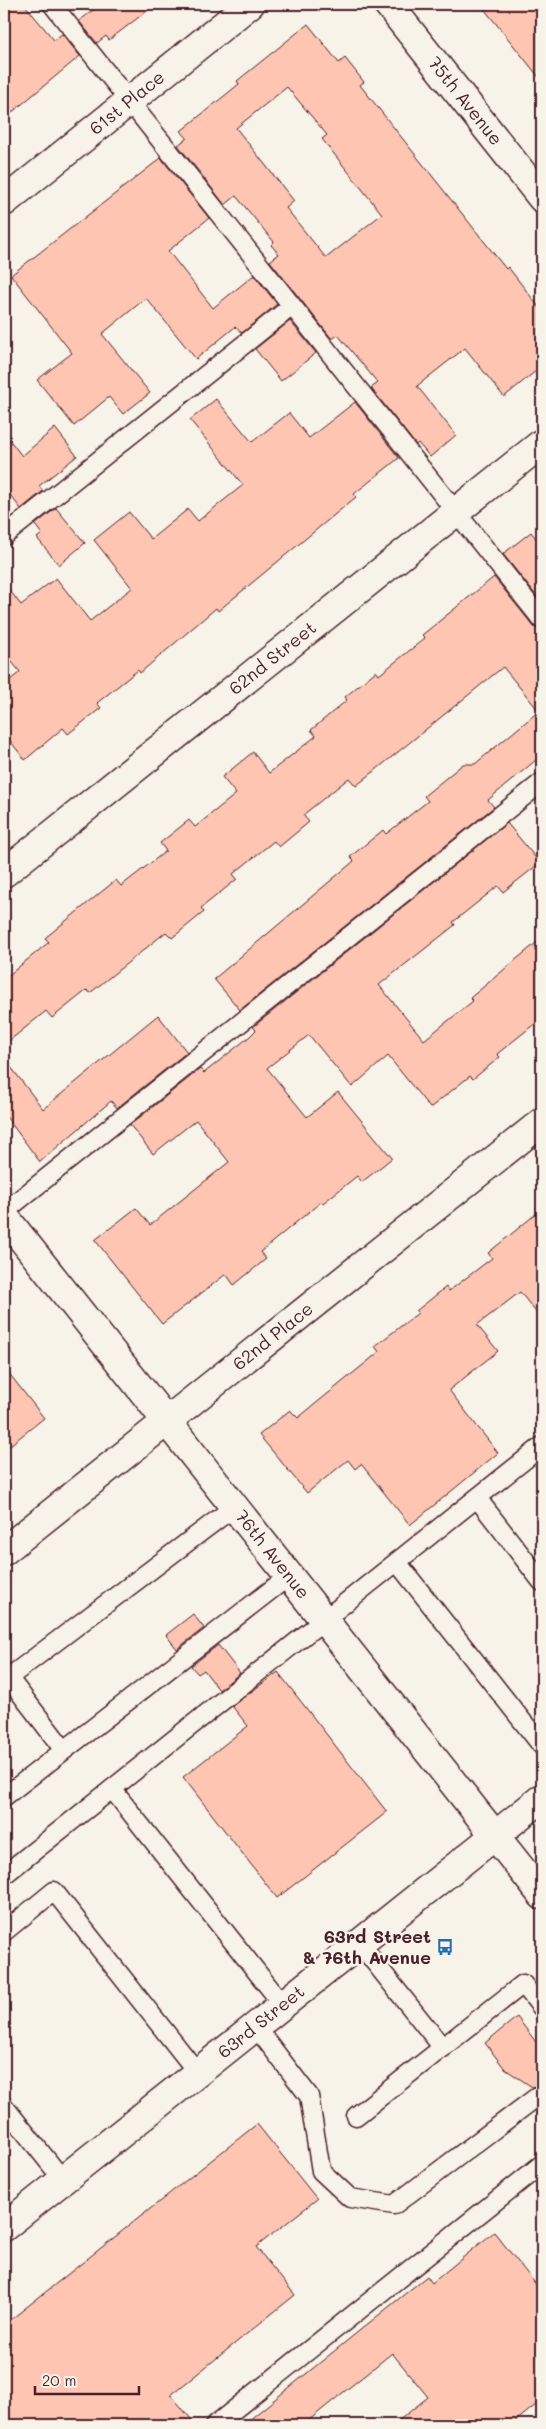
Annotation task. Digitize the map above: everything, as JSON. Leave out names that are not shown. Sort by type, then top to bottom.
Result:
[{"type":"street","name":"61st Place","points":[[4,202],[250,4]]},
{"type":"street","name":"75th Avenue","points":[[388,4],[542,198]]},
{"type":"street","name":"62nd Street","points":[[4,873],[542,443]]},
{"type":"street","name":"62nd Place","points":[[4,1551],[542,1122]]},
{"type":"street","name":"76th Avenue","points":[[4,1216],[542,1895]]},
{"type":"street","name":"63rd Street","points":[[4,2227],[542,1798]]},
{"type":"lane","points":[[52,4],[542,620]]},
{"type":"lane","points":[[4,536],[292,306]]},
{"type":"lane","points":[[4,1212],[542,782]]},
{"type":"lane","points":[[4,1875],[542,1446]]},
{"type":"lane","points":[[477,1498],[542,1582]]},
{"type":"lane","points":[[64,1750],[5,1677],[234,1507]]},
{"type":"lane","points":[[397,1562],[542,1746]]},
{"type":"lane","points":[[4,1796],[289,1576]]},
{"type":"lane","points":[[112,1789],[283,2005]]},
{"type":"lane","points":[[4,1932],[54,1891],[198,2072]]},
{"type":"lane","points":[[360,1944],[443,2048]]},
{"type":"lane","points":[[356,2116],[523,1984],[542,2008]]},
{"type":"lane","points":[[256,2026],[308,2096],[321,2171],[350,2198],[394,2205],[542,2093]]},
{"type":"lane","points":[[4,2106],[62,2180]]},
{"type":"lane","points":[[215,2425],[542,2164]]},
{"type":"building","points":[[4,4],[24,4],[54,40],[62,34],[80,56],[4,119]]},
{"type":"building","points":[[101,4],[156,4],[109,40],[106,36],[97,43],[79,21]]},
{"type":"building","points":[[480,4],[542,4],[542,81],[506,36]]},
{"type":"building","points":[[308,24],[339,63],[345,58],[364,82],[360,85],[506,269],[508,267],[542,311],[542,366],[504,397],[465,348],[417,386],[456,435],[430,457],[418,443],[416,445],[371,388],[378,383],[338,335],[332,339],[270,261],[279,254],[271,245],[274,242],[236,196],[225,205],[178,145],[187,138],[181,131],[239,84],[237,81]],"holes":[[[287,87],[327,135],[322,139],[382,214],[326,258],[286,208],[294,201],[236,128]]]},
{"type":"building","points":[[161,158],[209,218],[168,251],[213,308],[254,275],[277,304],[242,333],[235,327],[196,359],[146,298],[102,334],[150,393],[123,414],[109,397],[74,426],[37,380],[72,353],[11,275]]},
{"type":"building","points":[[290,321],[316,353],[281,381],[255,349]]},
{"type":"building","points":[[216,399],[252,442],[289,413],[309,438],[355,402],[399,458],[354,494],[356,497],[218,611],[216,608],[140,673],[138,670],[97,703],[101,708],[68,734],[63,728],[25,760],[4,733],[4,685],[20,672],[4,652],[4,583],[21,605],[56,578],[90,621],[132,588],[94,540],[129,512],[151,539],[188,509],[198,521],[243,485],[190,420]]},
{"type":"building","points":[[55,428],[77,456],[39,486],[43,491],[21,509],[4,487],[4,433],[22,456]]},
{"type":"building","points":[[56,508],[85,543],[59,565],[37,538],[42,534],[35,525]]},
{"type":"building","points":[[531,532],[542,546],[542,603],[503,554]]},
{"type":"building","points":[[494,577],[534,627],[542,630],[542,755],[488,800],[494,807],[240,1010],[214,979],[354,861],[350,857],[383,830],[386,834],[428,801],[424,796],[463,764],[475,764],[539,711],[503,667],[356,786],[349,778],[303,815],[309,822],[279,847],[274,841],[233,874],[237,879],[201,908],[204,912],[172,938],[166,932],[90,993],[87,990],[52,1018],[46,1011],[4,1045],[4,979],[49,942],[45,938],[116,880],[121,886],[166,851],[160,843],[189,820],[195,827],[236,794],[222,777],[253,752],[269,773],[316,736],[311,730],[347,700],[345,697],[376,671],[379,675],[425,638],[422,635]]},
{"type":"building","points":[[507,823],[540,863],[503,892],[498,886],[453,922],[455,925],[379,985],[424,1040],[473,1001],[470,998],[542,938],[542,1018],[497,1054],[500,1057],[473,1079],[470,1076],[430,1108],[388,1056],[352,1087],[309,1035],[267,1068],[307,1117],[338,1092],[392,1158],[362,1182],[357,1176],[323,1203],[321,1202],[260,1252],[266,1259],[234,1285],[226,1274],[162,1324],[95,1240],[136,1208],[150,1225],[229,1162],[196,1120],[153,1154],[130,1125],[200,1069],[204,1073],[249,1037],[256,1030],[253,1027]]},
{"type":"building","points":[[158,1015],[187,1052],[117,1108],[111,1101],[40,1162],[4,1114],[4,1058],[43,1109]]},
{"type":"building","points":[[542,1209],[542,1320],[520,1292],[477,1325],[498,1351],[449,1390],[498,1453],[410,1525],[361,1464],[355,1469],[348,1460],[307,1493],[259,1435],[290,1410],[298,1418],[379,1352],[375,1346],[418,1313],[416,1311],[446,1287],[449,1291],[492,1258],[488,1253]]},
{"type":"building","points":[[4,1367],[44,1418],[4,1450]]},
{"type":"building","points":[[193,1614],[204,1628],[177,1649],[166,1635]]},
{"type":"building","points":[[218,1645],[240,1673],[219,1690],[204,1670],[198,1674],[191,1666]]},
{"type":"building","points":[[278,1672],[387,1812],[277,1898],[183,1777],[248,1726],[232,1706]]},
{"type":"building","points":[[517,2017],[542,2050],[542,2083],[532,2087],[505,2069],[485,2043]]},
{"type":"building","points":[[257,2124],[317,2199],[256,2247],[295,2295],[171,2395],[196,2425],[4,2425],[4,2325]]},
{"type":"building","points":[[494,2232],[542,2292],[542,2400],[511,2425],[393,2425],[428,2397],[392,2353],[303,2425],[243,2425],[427,2276],[432,2283]]},
{"type":"place","name":"63rd Street & 76th Avenue","points":[[445,1947]]}]
